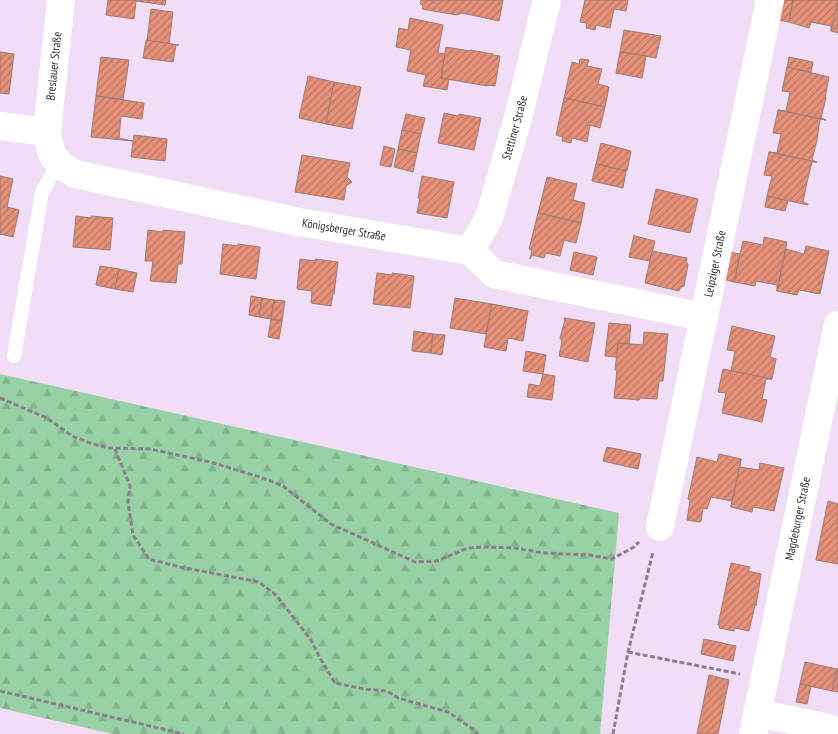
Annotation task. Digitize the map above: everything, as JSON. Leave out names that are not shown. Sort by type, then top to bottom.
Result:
[{"type":"street","name":"Breslauer Straße","points":[[47,132],[61,0]]},
{"type":"street","name":"Stettiner Straße","points":[[470,251],[489,218],[518,118],[545,12],[546,0]]},
{"type":"street","name":"Leipziger Straße","points":[[660,527],[770,0]]},
{"type":"street","points":[[0,126],[47,132],[50,150],[58,164]]},
{"type":"street","name":"Königsberger Straße","points":[[58,164],[74,174],[299,222],[470,251]]},
{"type":"street","points":[[470,251],[494,274],[704,317]]},
{"type":"street","name":"Magdeburger Straße","points":[[828,734],[829,728],[755,723],[838,326]]},
{"type":"lane","points":[[14,356],[42,192],[58,164]]},
{"type":"path","points":[[0,398],[47,418],[72,436],[92,444],[108,448],[150,449],[210,462],[260,477],[282,486],[330,524],[415,562],[437,561],[468,548],[487,547],[516,548],[543,553],[589,555],[612,559],[634,547],[660,527]]},
{"type":"path","points":[[115,448],[130,486],[128,502],[133,535],[149,559],[259,582],[276,595],[311,640],[335,683],[364,689],[387,691],[398,698],[448,712],[478,734]]},
{"type":"path","points":[[613,734],[628,652],[660,527]]},
{"type":"path","points":[[628,652],[764,678]]},
{"type":"path","points":[[0,691],[184,734]]},
{"type":"green space","points":[[0,374],[619,513],[600,734],[113,734],[0,708]]},
{"type":"building","points":[[108,0],[166,0],[165,5],[136,1],[134,19],[106,15]]},
{"type":"building","points":[[421,0],[503,0],[499,21],[462,13],[457,15],[422,9]]},
{"type":"building","points":[[585,0],[628,0],[626,11],[614,9],[610,28],[596,25],[595,30],[586,28],[587,23],[580,22]]},
{"type":"building","points":[[782,0],[793,0],[789,22],[778,20]]},
{"type":"building","points":[[793,0],[838,0],[831,31],[831,26],[811,22],[809,28],[789,22]]},
{"type":"building","points":[[838,0],[838,33],[831,31]]},
{"type":"building","points":[[151,9],[173,12],[169,44],[147,41]]},
{"type":"building","points":[[410,18],[443,25],[438,53],[445,54],[441,78],[449,79],[447,90],[423,86],[426,75],[407,71],[411,50],[396,47],[399,28],[408,30]]},
{"type":"building","points":[[624,30],[661,36],[656,58],[620,52]]},
{"type":"building","points":[[146,40],[179,45],[176,45],[173,62],[143,58]]},
{"type":"building","points":[[446,47],[500,56],[495,86],[441,78]]},
{"type":"building","points":[[0,52],[14,54],[9,94],[0,93]]},
{"type":"building","points":[[620,52],[646,56],[642,78],[616,73]]},
{"type":"building","points":[[101,57],[129,60],[123,100],[96,96]]},
{"type":"building","points":[[789,57],[813,62],[811,72],[787,68]]},
{"type":"building","points":[[580,59],[589,60],[587,66],[602,69],[598,84],[609,87],[605,107],[564,98],[572,62],[579,64]]},
{"type":"building","points":[[787,67],[829,77],[821,118],[826,120],[778,110],[786,111],[790,92],[782,91]]},
{"type":"building","points":[[308,76],[334,82],[326,124],[299,118]]},
{"type":"building","points":[[334,82],[361,87],[352,129],[326,124]]},
{"type":"building","points":[[96,96],[144,103],[142,119],[121,116],[119,138],[133,141],[91,137]]},
{"type":"building","points":[[564,98],[605,107],[600,128],[590,125],[587,142],[572,138],[571,143],[562,141],[563,137],[556,135]]},
{"type":"building","points":[[778,110],[826,120],[820,119],[812,160],[817,162],[769,152],[777,153],[781,134],[773,133]]},
{"type":"building","points":[[444,113],[481,118],[474,150],[438,143]]},
{"type":"building","points":[[406,114],[425,118],[421,134],[402,130]]},
{"type":"building","points":[[402,130],[421,134],[417,153],[398,149]]},
{"type":"building","points":[[134,135],[167,139],[165,161],[131,157]]},
{"type":"building","points":[[601,143],[631,151],[627,171],[596,164]]},
{"type":"building","points":[[384,146],[395,149],[391,167],[380,165]]},
{"type":"building","points":[[398,149],[417,153],[413,172],[394,167]]},
{"type":"building","points":[[769,152],[817,162],[812,162],[807,182],[803,202],[808,205],[767,196],[772,176],[764,175]]},
{"type":"building","points":[[302,155],[350,163],[347,177],[352,182],[346,186],[344,200],[295,192]]},
{"type":"building","points":[[596,164],[626,171],[623,188],[592,181]]},
{"type":"building","points":[[0,176],[13,179],[7,207],[19,210],[13,237],[0,234]]},
{"type":"building","points":[[422,176],[454,182],[447,218],[417,213]]},
{"type":"building","points":[[547,177],[577,184],[573,200],[585,203],[581,223],[538,213]]},
{"type":"building","points":[[656,189],[698,199],[690,233],[648,224]]},
{"type":"building","points":[[767,196],[788,201],[785,211],[765,207]]},
{"type":"building","points":[[538,213],[581,223],[576,243],[564,240],[560,256],[546,253],[544,258],[532,255],[530,259],[532,250],[529,249]]},
{"type":"building","points":[[76,216],[113,218],[110,250],[73,247]]},
{"type":"building","points":[[148,230],[185,232],[182,264],[178,264],[176,283],[150,281],[153,261],[145,261]]},
{"type":"building","points":[[634,235],[655,241],[650,261],[629,257]]},
{"type":"building","points":[[764,237],[787,242],[777,291],[777,285],[756,281],[755,286],[734,282],[743,241],[763,245]]},
{"type":"building","points":[[223,244],[260,247],[256,279],[220,274]]},
{"type":"building","points":[[806,246],[829,251],[820,294],[799,290],[797,295],[777,291],[786,249],[804,254]]},
{"type":"building","points":[[652,251],[687,258],[688,265],[684,286],[679,291],[645,283]]},
{"type":"building","points":[[574,252],[597,257],[593,275],[570,270]]},
{"type":"building","points":[[729,252],[740,254],[734,282],[723,279]]},
{"type":"building","points":[[300,259],[338,262],[331,306],[311,303],[312,291],[297,289]]},
{"type":"building","points":[[100,266],[119,269],[115,289],[96,285]]},
{"type":"building","points":[[119,269],[137,273],[133,292],[115,289]]},
{"type":"building","points":[[377,273],[414,276],[410,308],[373,304]]},
{"type":"building","points":[[251,296],[262,298],[259,317],[249,315]]},
{"type":"building","points":[[262,298],[274,300],[271,319],[259,317]]},
{"type":"building","points":[[455,298],[492,304],[486,334],[450,328]]},
{"type":"building","points":[[274,300],[285,301],[282,321],[271,319]]},
{"type":"building","points":[[492,304],[528,311],[523,341],[508,338],[506,351],[484,347]]},
{"type":"building","points":[[564,318],[595,323],[588,362],[559,356]]},
{"type":"building","points":[[271,319],[282,321],[279,339],[268,337]]},
{"type":"building","points":[[609,323],[631,325],[629,344],[618,343],[616,357],[605,356]]},
{"type":"building","points":[[732,326],[775,336],[770,357],[776,359],[772,379],[731,371],[735,351],[727,350]]},
{"type":"building","points":[[414,331],[433,334],[431,353],[412,351]]},
{"type":"building","points":[[644,332],[668,334],[663,381],[659,381],[657,399],[614,398],[618,343],[643,345]]},
{"type":"building","points":[[433,334],[445,335],[442,355],[431,353]]},
{"type":"building","points":[[526,351],[546,355],[543,374],[523,371]]},
{"type":"building","points":[[723,369],[772,379],[766,379],[762,399],[767,400],[762,422],[722,413],[726,393],[718,392]]},
{"type":"building","points":[[543,374],[555,376],[552,400],[527,397],[529,384],[540,386]]},
{"type":"building","points":[[607,447],[641,454],[638,469],[603,461]]},
{"type":"building","points":[[719,454],[741,459],[731,507],[732,501],[711,497],[707,509],[703,508],[701,521],[687,520],[690,500],[688,499],[697,457],[717,462]]},
{"type":"building","points":[[741,459],[740,467],[759,470],[760,463],[784,468],[774,511],[753,507],[752,512],[731,507]]},
{"type":"building","points":[[828,501],[838,504],[838,564],[816,560]]},
{"type":"building","points":[[731,563],[750,567],[748,571],[761,574],[756,606],[749,631],[735,628],[734,631],[719,628],[720,625],[718,625]]},
{"type":"building","points":[[704,639],[736,646],[733,661],[701,654]]},
{"type":"building","points":[[805,662],[837,669],[832,691],[800,684]]},
{"type":"building","points":[[838,669],[838,692],[832,691]]},
{"type":"building","points":[[709,675],[729,680],[718,734],[697,734]]},
{"type":"building","points":[[800,684],[811,686],[807,704],[796,702]]}]
